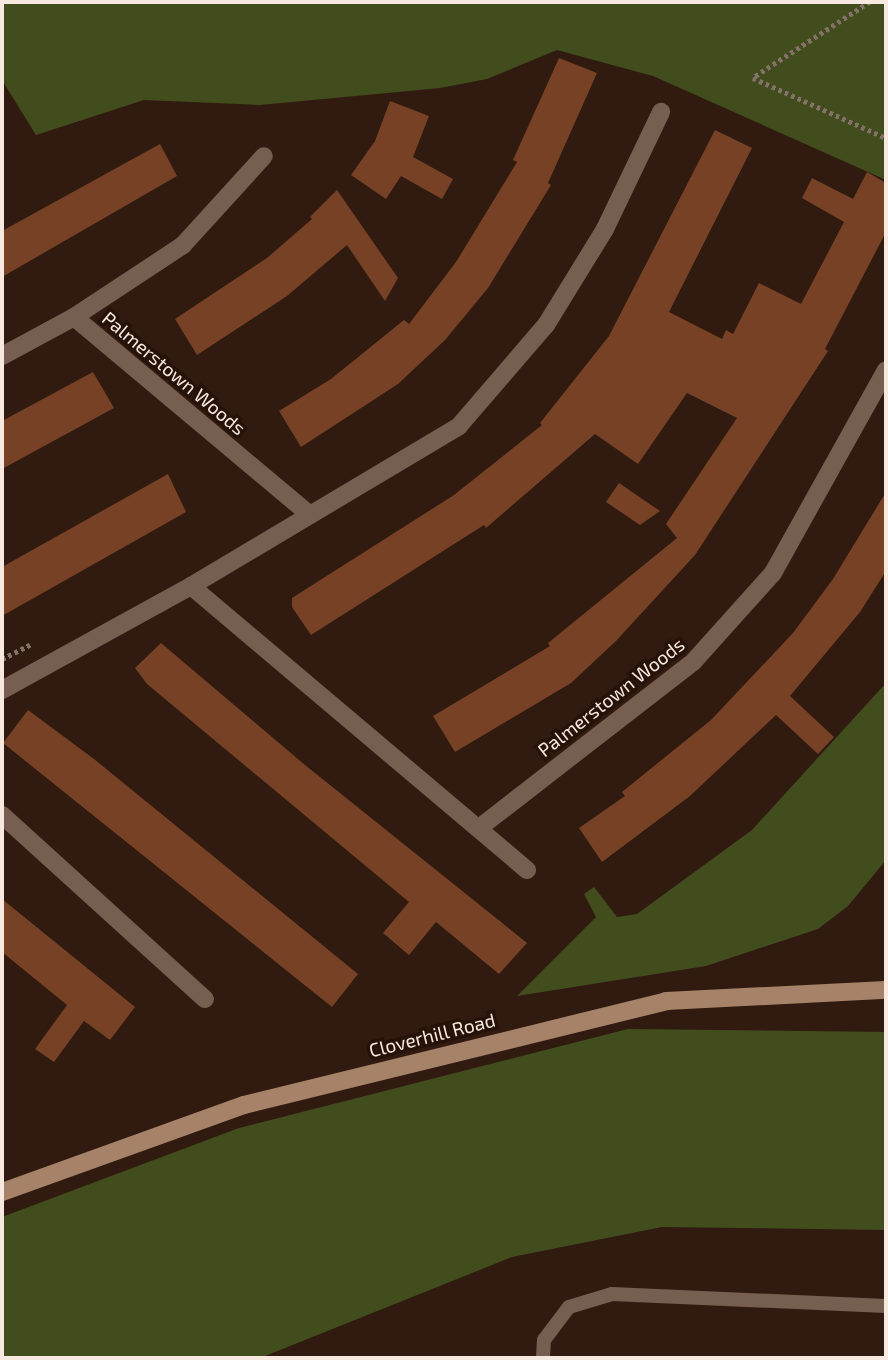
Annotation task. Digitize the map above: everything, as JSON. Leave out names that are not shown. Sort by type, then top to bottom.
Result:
[{"type":"street","points":[[2,690],[191,586],[459,426],[546,325],[605,229],[661,112]]},
{"type":"street","name":"Palmerstown Woods","points":[[2,356],[74,317],[183,245],[264,156]]},
{"type":"street","name":"Palmerstown Woods","points":[[74,317],[310,515]]},
{"type":"street","name":"Palmerstown Woods","points":[[479,828],[694,661],[773,573],[886,370]]},
{"type":"street","points":[[191,586],[527,870]]},
{"type":"street","points":[[2,815],[205,999]]},
{"type":"street","name":"Cloverhill Road","points":[[2,1192],[244,1105],[666,1001],[886,990]]},
{"type":"lane","points":[[544,1358],[544,1340],[569,1307],[612,1294],[886,1306]]},
{"type":"path","points":[[870,2],[753,78],[886,138]]},
{"type":"green space","points":[[2,2],[886,2],[886,180],[653,76],[557,50],[487,79],[440,88],[260,105],[144,100],[36,135],[2,80]]},
{"type":"green space","points":[[886,683],[886,860],[848,906],[818,929],[706,966],[517,996],[596,917],[584,894],[594,887],[617,917],[637,914],[752,830]]},
{"type":"green space","points":[[628,1029],[886,1032],[886,1230],[662,1227],[512,1257],[260,1358],[2,1358],[2,1217],[239,1128]]},
{"type":"building","points":[[559,58],[597,73],[548,183],[551,185],[488,288],[445,340],[398,384],[301,447],[279,411],[331,379],[404,320],[409,324],[456,262],[517,162],[513,160]]},
{"type":"building","points":[[390,101],[429,116],[413,157],[453,179],[442,199],[401,176],[386,199],[351,175],[375,141]]},
{"type":"building","points":[[715,130],[752,148],[669,312],[722,339],[726,330],[733,334],[759,283],[801,304],[844,222],[802,198],[812,178],[853,199],[867,172],[886,183],[886,232],[825,349],[828,351],[695,555],[616,641],[571,683],[455,752],[433,716],[550,646],[548,643],[677,538],[666,524],[737,418],[687,393],[638,464],[595,434],[486,528],[484,525],[311,635],[292,607],[292,598],[454,495],[542,425],[540,423],[609,336]]},
{"type":"building","points":[[160,144],[177,176],[2,277],[2,231]]},
{"type":"building","points":[[337,190],[398,278],[385,301],[347,245],[287,296],[197,355],[175,319],[267,258],[312,219],[310,217]]},
{"type":"building","points":[[93,372],[114,408],[2,469],[2,421]]},
{"type":"building","points":[[168,474],[186,512],[2,616],[2,567]]},
{"type":"building","points":[[619,483],[660,511],[640,525],[606,502]]},
{"type":"building","points":[[886,492],[886,571],[860,612],[790,696],[834,737],[818,754],[776,715],[690,796],[602,862],[579,828],[625,796],[622,792],[711,720],[793,633],[833,579]]},
{"type":"building","points":[[161,643],[305,765],[527,943],[499,974],[436,922],[409,955],[383,933],[409,902],[147,684],[135,668]]},
{"type":"building","points":[[28,710],[94,759],[358,974],[332,1007],[3,743]]},
{"type":"building","points":[[2,899],[135,1007],[110,1040],[84,1021],[54,1062],[35,1049],[67,1005],[2,952]]}]
